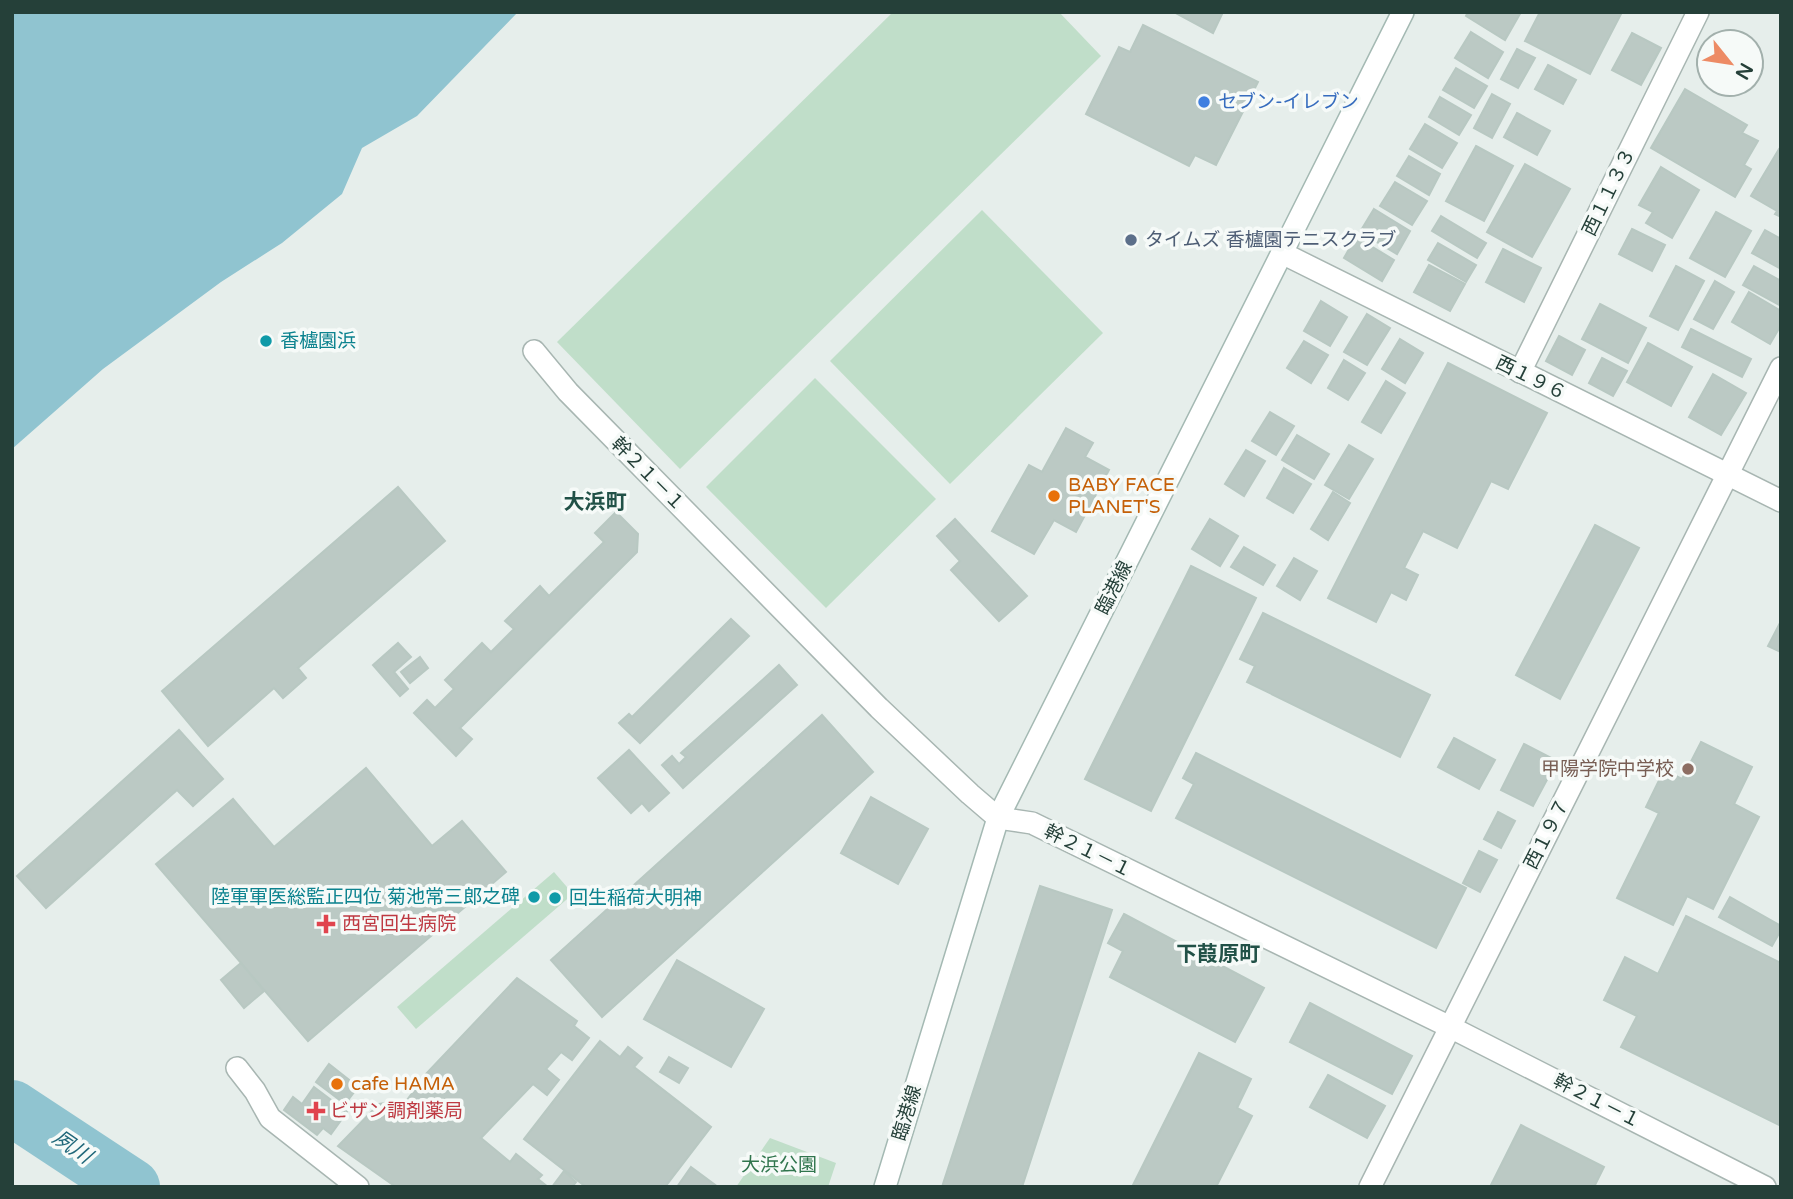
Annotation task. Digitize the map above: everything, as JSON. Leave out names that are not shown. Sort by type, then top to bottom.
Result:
[{"type":"street","name":"臨港線","points":[[885,1187],[999,818],[1403,12]]},
{"type":"street","name":"西１１３３","points":[[1520,372],[1698,12]]},
{"type":"street","name":"西１９６","points":[[1282,253],[1781,501]]},
{"type":"street","name":"幹２１－１","points":[[534,351],[587,412],[870,699],[999,818],[1032,823],[1450,1027],[1765,1187]]},
{"type":"street","name":"西１９７","points":[[1370,1187],[1781,368]]},
{"type":"street","points":[[236,1068],[255,1091],[270,1118],[358,1187]]},
{"type":"green space","points":[[893,12],[1059,12],[1101,56],[680,469],[557,342]]},
{"type":"green space","points":[[982,210],[1103,333],[950,484],[830,361]]},
{"type":"green space","points":[[815,378],[936,499],[826,608],[706,487]]},
{"type":"green space","points":[[554,872],[573,894],[416,1029],[397,1007]]},
{"type":"green space","name":"大浜公園","points":[[770,1138],[836,1163],[828,1187],[736,1187]]},
{"type":"water","points":[[12,12],[518,12],[417,116],[362,148],[342,194],[282,243],[221,282],[103,369],[12,449]]},
{"type":"building","points":[[1174,12],[1223,12],[1213,33]]},
{"type":"building","points":[[1468,12],[1521,12],[1505,40],[1466,16]]},
{"type":"building","points":[[1540,12],[1622,12],[1590,74],[1525,41]]},
{"type":"building","points":[[1143,25],[1258,82],[1216,165],[1195,155],[1189,166],[1086,114],[1119,47],[1130,52]]},
{"type":"building","points":[[1471,32],[1503,52],[1488,78],[1455,58]]},
{"type":"building","points":[[1632,33],[1661,48],[1641,85],[1612,70]]},
{"type":"building","points":[[1517,49],[1535,58],[1518,88],[1501,79]]},
{"type":"building","points":[[1548,65],[1576,80],[1563,104],[1535,89]]},
{"type":"building","points":[[1456,68],[1487,86],[1474,108],[1443,90]]},
{"type":"building","points":[[1685,89],[1695,95],[1695,98],[1700,98],[1747,125],[1742,133],[1758,141],[1744,165],[1751,169],[1735,197],[1651,148]]},
{"type":"building","points":[[1492,94],[1510,104],[1492,138],[1474,128]]},
{"type":"building","points":[[1440,97],[1471,115],[1459,135],[1429,117]]},
{"type":"building","points":[[1517,113],[1550,131],[1537,155],[1504,137]]},
{"type":"building","points":[[1425,124],[1457,143],[1442,168],[1410,149]]},
{"type":"building","points":[[1476,146],[1513,166],[1484,221],[1446,201]]},
{"type":"building","points":[[1779,149],[1781,217],[1775,214],[1777,211],[1751,196]]},
{"type":"building","points":[[1409,156],[1440,174],[1429,195],[1397,176]]},
{"type":"building","points":[[1525,164],[1570,189],[1532,257],[1487,232]]},
{"type":"building","points":[[1661,167],[1699,190],[1672,238],[1646,223],[1653,212],[1639,205]]},
{"type":"building","points":[[1395,182],[1427,201],[1412,225],[1380,206]]},
{"type":"building","points":[[1374,209],[1410,231],[1397,254],[1360,232]]},
{"type":"building","points":[[1716,212],[1751,231],[1725,277],[1690,258]]},
{"type":"building","points":[[1441,216],[1486,243],[1477,258],[1432,231]]},
{"type":"building","points":[[1632,229],[1665,245],[1652,271],[1619,254]]},
{"type":"building","points":[[1765,230],[1781,239],[1781,269],[1752,253]]},
{"type":"building","points":[[1356,237],[1394,260],[1382,281],[1344,258]]},
{"type":"building","points":[[1438,243],[1476,265],[1466,282],[1428,260]]},
{"type":"building","points":[[1503,249],[1541,268],[1524,302],[1486,282]]},
{"type":"building","points":[[1429,265],[1465,284],[1450,311],[1414,292]]},
{"type":"building","points":[[1676,266],[1704,281],[1678,330],[1650,316]]},
{"type":"building","points":[[1754,266],[1781,281],[1781,306],[1743,285]]},
{"type":"building","points":[[1715,281],[1734,292],[1713,329],[1694,319]]},
{"type":"building","points":[[1749,292],[1781,311],[1781,325],[1770,344],[1732,322]]},
{"type":"building","points":[[1321,301],[1347,317],[1330,346],[1304,331]]},
{"type":"building","points":[[1600,304],[1646,328],[1628,363],[1582,339]]},
{"type":"building","points":[[1367,314],[1390,328],[1367,365],[1344,352]]},
{"type":"building","points":[[1691,329],[1751,359],[1742,377],[1682,347]]},
{"type":"building","points":[[1559,336],[1585,350],[1572,375],[1546,361]]},
{"type":"building","points":[[1400,339],[1423,353],[1405,383],[1382,369]]},
{"type":"building","points":[[1304,341],[1328,355],[1311,383],[1287,368]]},
{"type":"building","points":[[1648,343],[1692,367],[1671,406],[1627,382]]},
{"type":"building","points":[[1602,358],[1627,371],[1613,396],[1589,383]]},
{"type":"building","points":[[1344,360],[1365,373],[1348,400],[1328,388]]},
{"type":"building","points":[[1448,363],[1547,413],[1508,489],[1491,481],[1457,548],[1423,531],[1404,568],[1418,575],[1406,600],[1391,592],[1376,622],[1328,598]]},
{"type":"building","points":[[1713,374],[1746,393],[1721,435],[1689,417]]},
{"type":"building","points":[[1386,381],[1405,393],[1381,433],[1362,422]]},
{"type":"building","points":[[1270,412],[1294,426],[1276,455],[1252,441]]},
{"type":"building","name":"BABY FACE PLANET'S","points":[[1066,428],[1093,443],[1085,457],[1109,470],[1076,532],[1054,520],[1034,554],[992,531],[1029,465],[1042,472]]},
{"type":"building","points":[[1297,435],[1329,454],[1314,479],[1282,460]]},
{"type":"building","points":[[1349,445],[1373,459],[1349,499],[1325,485]]},
{"type":"building","points":[[1246,450],[1265,461],[1244,496],[1225,484]]},
{"type":"building","points":[[1284,468],[1311,484],[1293,513],[1267,498]]},
{"type":"building","points":[[398,487],[445,541],[298,668],[306,678],[283,698],[274,688],[208,746],[162,691]]},
{"type":"building","points":[[1333,492],[1350,503],[1328,540],[1311,529]]},
{"type":"building","points":[[616,512],[638,534],[637,552],[460,728],[472,739],[456,756],[414,713],[427,700],[435,708],[454,689],[445,680],[482,643],[491,652],[514,629],[505,621],[540,586],[549,596],[604,542],[595,533]]},
{"type":"building","points":[[955,519],[1027,596],[999,621],[951,570],[960,561],[937,536]]},
{"type":"building","points":[[1210,519],[1238,536],[1220,566],[1192,549]]},
{"type":"building","points":[[1595,525],[1639,548],[1560,699],[1516,675]]},
{"type":"building","points":[[1244,547],[1275,565],[1263,585],[1231,567]]},
{"type":"building","points":[[1294,558],[1317,571],[1300,600],[1277,586]]},
{"type":"building","points":[[1191,566],[1256,598],[1151,811],[1085,779]]},
{"type":"building","points":[[1263,613],[1430,695],[1400,757],[1247,682],[1255,666],[1240,659]]},
{"type":"building","points":[[731,619],[749,636],[640,743],[619,723],[629,714],[632,717]]},
{"type":"building","points":[[1781,621],[1781,652],[1768,646]]},
{"type":"building","points":[[398,643],[411,657],[394,672],[408,689],[400,696],[373,665]]},
{"type":"building","points":[[420,657],[428,668],[410,683],[401,672]]},
{"type":"building","points":[[779,665],[797,685],[683,788],[662,765],[672,756],[679,764],[686,757],[681,753]]},
{"type":"building","points":[[822,715],[873,772],[602,1017],[551,960]]},
{"type":"building","points":[[179,730],[223,779],[193,806],[177,790],[46,908],[17,876]]},
{"type":"building","points":[[1454,738],[1495,760],[1479,789],[1438,767]]},
{"type":"building","points":[[1701,742],[1752,767],[1734,804],[1759,817],[1713,909],[1687,896],[1673,925],[1617,898],[1659,813],[1646,807],[1664,770],[1682,779]]},
{"type":"building","points":[[1524,744],[1557,761],[1533,806],[1501,790]]},
{"type":"building","points":[[629,750],[669,793],[649,811],[642,803],[631,813],[598,778]]},
{"type":"building","points":[[1196,753],[1466,888],[1436,948],[1176,818],[1194,784],[1183,778]]},
{"type":"building","name":"西宮回生病院","points":[[366,768],[432,846],[462,821],[506,872],[308,1041],[156,864],[233,799],[274,847]]},
{"type":"building","points":[[871,797],[928,829],[898,884],[841,853]]},
{"type":"building","points":[[1498,812],[1515,821],[1501,848],[1484,839]]},
{"type":"building","points":[[1479,851],[1497,860],[1480,892],[1463,883]]},
{"type":"building","points":[[1040,886],[1112,910],[1022,1187],[942,1187]]},
{"type":"building","points":[[1730,897],[1781,926],[1772,946],[1719,917]]},
{"type":"building","points":[[1124,914],[1264,988],[1235,1042],[1110,977],[1123,951],[1108,943]]},
{"type":"building","points":[[1686,916],[1781,963],[1781,1126],[1621,1047],[1637,1016],[1604,1000],[1625,957],[1658,974]]},
{"type":"building","points":[[677,960],[764,1009],[731,1067],[644,1019]]},
{"type":"building","points":[[241,963],[264,991],[244,1008],[221,980]]},
{"type":"building","points":[[517,978],[577,1021],[574,1026],[589,1038],[572,1060],[561,1052],[546,1069],[559,1080],[547,1095],[533,1084],[481,1138],[510,1162],[516,1154],[542,1175],[538,1179],[548,1187],[396,1187],[338,1146],[379,1104],[407,1100],[426,1074]]},
{"type":"building","points":[[1310,1003],[1412,1056],[1392,1094],[1290,1042]]},
{"type":"building","points":[[600,1041],[620,1057],[628,1047],[642,1058],[634,1067],[711,1127],[665,1187],[586,1187],[524,1139]]},
{"type":"building","points":[[1199,1053],[1251,1079],[1237,1108],[1252,1116],[1216,1187],[1132,1187]]},
{"type":"building","points":[[669,1057],[688,1068],[679,1083],[660,1072]]},
{"type":"building","name":"cafe HAMA","points":[[329,1064],[358,1087],[345,1104],[316,1082]]},
{"type":"building","points":[[1328,1075],[1385,1106],[1367,1138],[1310,1107]]},
{"type":"building","name":"ビザン調剤薬局","points":[[314,1087],[347,1112],[331,1134],[323,1128],[317,1135],[284,1110],[293,1097],[302,1104]]},
{"type":"building","points":[[1521,1125],[1604,1167],[1594,1187],[1490,1187]]},
{"type":"building","points":[[691,1167],[718,1187],[677,1187]]},
{"type":"building","points":[[564,1171],[576,1182],[572,1187],[552,1187]]},
{"type":"waterway","name":"夙川","points":[[12,1108],[132,1187]]},
{"type":"place","name":"セブン-イレブン","points":[[1204,102]]},
{"type":"place","name":"タイムズ 香櫨園テニスクラブ","points":[[1131,240]]},
{"type":"place","name":"香櫨園浜","points":[[266,341]]},
{"type":"place","name":"BABY FACE PLANET'S","points":[[1054,496]]},
{"type":"place","name":"甲陽学院中学校","points":[[1688,769]]},
{"type":"place","name":"陸軍軍医総監正四位 菊池常三郎之碑","points":[[534,897]]},
{"type":"place","name":"回生稲荷大明神","points":[[555,898]]},
{"type":"place","name":"西宮回生病院","points":[[326,924]]},
{"type":"place","name":"cafe HAMA","points":[[337,1084]]},
{"type":"place","name":"ビザン調剤薬局","points":[[316,1111]]},
{"type":"district","name":"大浜町","points":[[595,502]]},
{"type":"district","name":"下葭原町","points":[[1218,954]]}]
